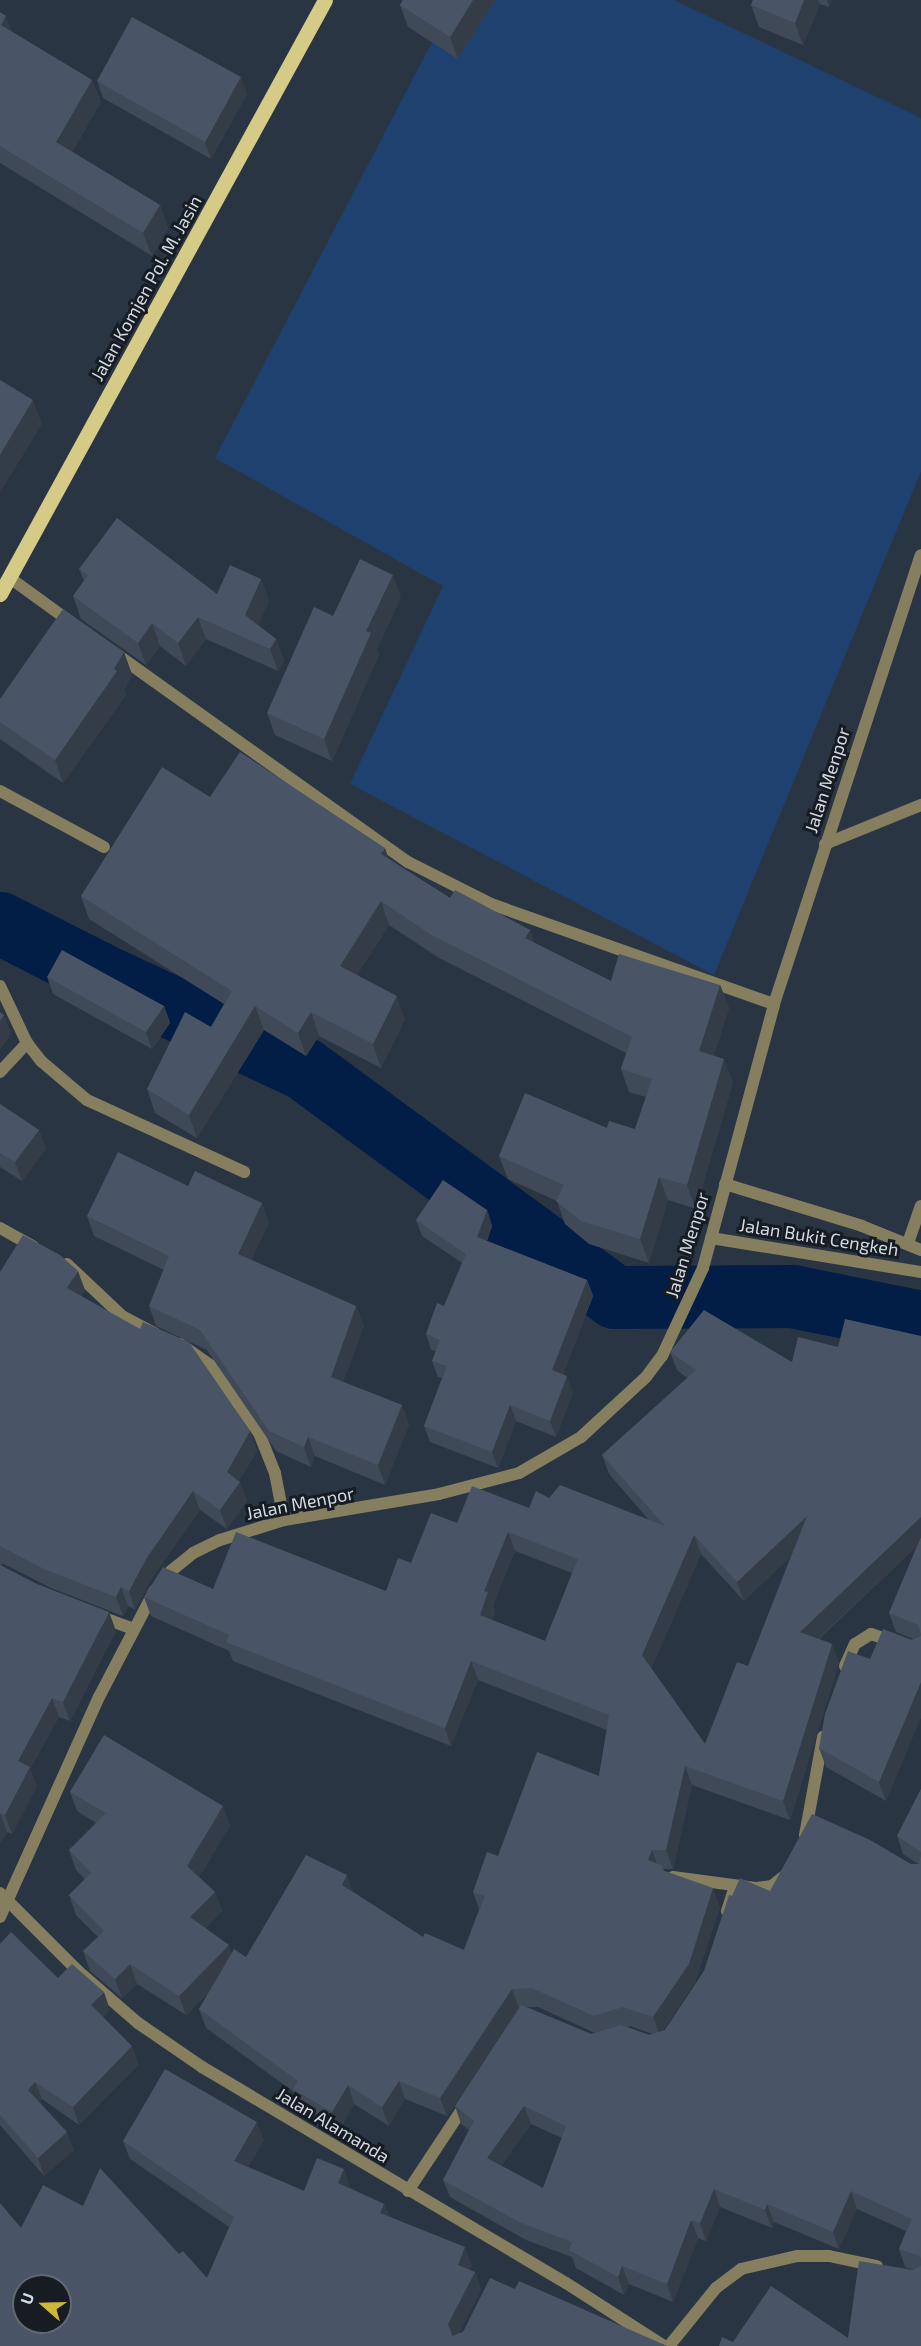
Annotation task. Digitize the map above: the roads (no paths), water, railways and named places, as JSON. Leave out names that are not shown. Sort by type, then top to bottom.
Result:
[{"type":"main road","name":"Jalan Komjen Pol. M. Jasin","points":[[0,594],[325,0]]},
{"type":"street","name":"Jalan Menpor","points":[[0,1917],[5,1897],[75,1746],[134,1629],[171,1571],[193,1553],[284,1520],[439,1494],[519,1473],[582,1437],[624,1399],[662,1356],[679,1326],[703,1268],[774,1004],[921,555]]},
{"type":"street","points":[[10,578],[86,633]]},
{"type":"street","points":[[105,647],[408,862],[491,904],[774,1004]]},
{"type":"street","points":[[0,791],[104,847]]},
{"type":"street","points":[[825,844],[921,805]]},
{"type":"street","points":[[0,986],[27,1043],[41,1061],[87,1100],[244,1172]]},
{"type":"street","points":[[0,1071],[27,1043]]},
{"type":"street","name":"Jalan Bukit Cengkeh","points":[[725,1184],[908,1243],[921,1250]]},
{"type":"street","points":[[908,1243],[921,1206]]},
{"type":"street","points":[[0,1228],[85,1278],[122,1316],[188,1348],[210,1365],[268,1452],[284,1520]]},
{"type":"street","name":"Jalan Bukit Cengkeh","points":[[711,1238],[921,1272]]},
{"type":"street","points":[[83,1611],[134,1629]]},
{"type":"street","points":[[839,1684],[849,1655],[865,1636],[878,1634],[921,1651]]},
{"type":"street","points":[[800,1847],[814,1821],[827,1722]]},
{"type":"street","points":[[663,1876],[735,1886],[772,1886],[791,1867]]},
{"type":"street","points":[[724,1919],[735,1886]]},
{"type":"street","name":"Jalan Alamanda","points":[[5,1897],[78,1971],[138,2024],[202,2067],[566,2283],[664,2346]]},
{"type":"street","points":[[408,2191],[475,2090]]},
{"type":"street","points":[[669,2346],[716,2288],[741,2269],[797,2256],[840,2258],[896,2271]]},
{"type":"waterway","points":[[0,923],[98,973],[303,1068],[615,1297],[792,1296],[921,1322]]}]
